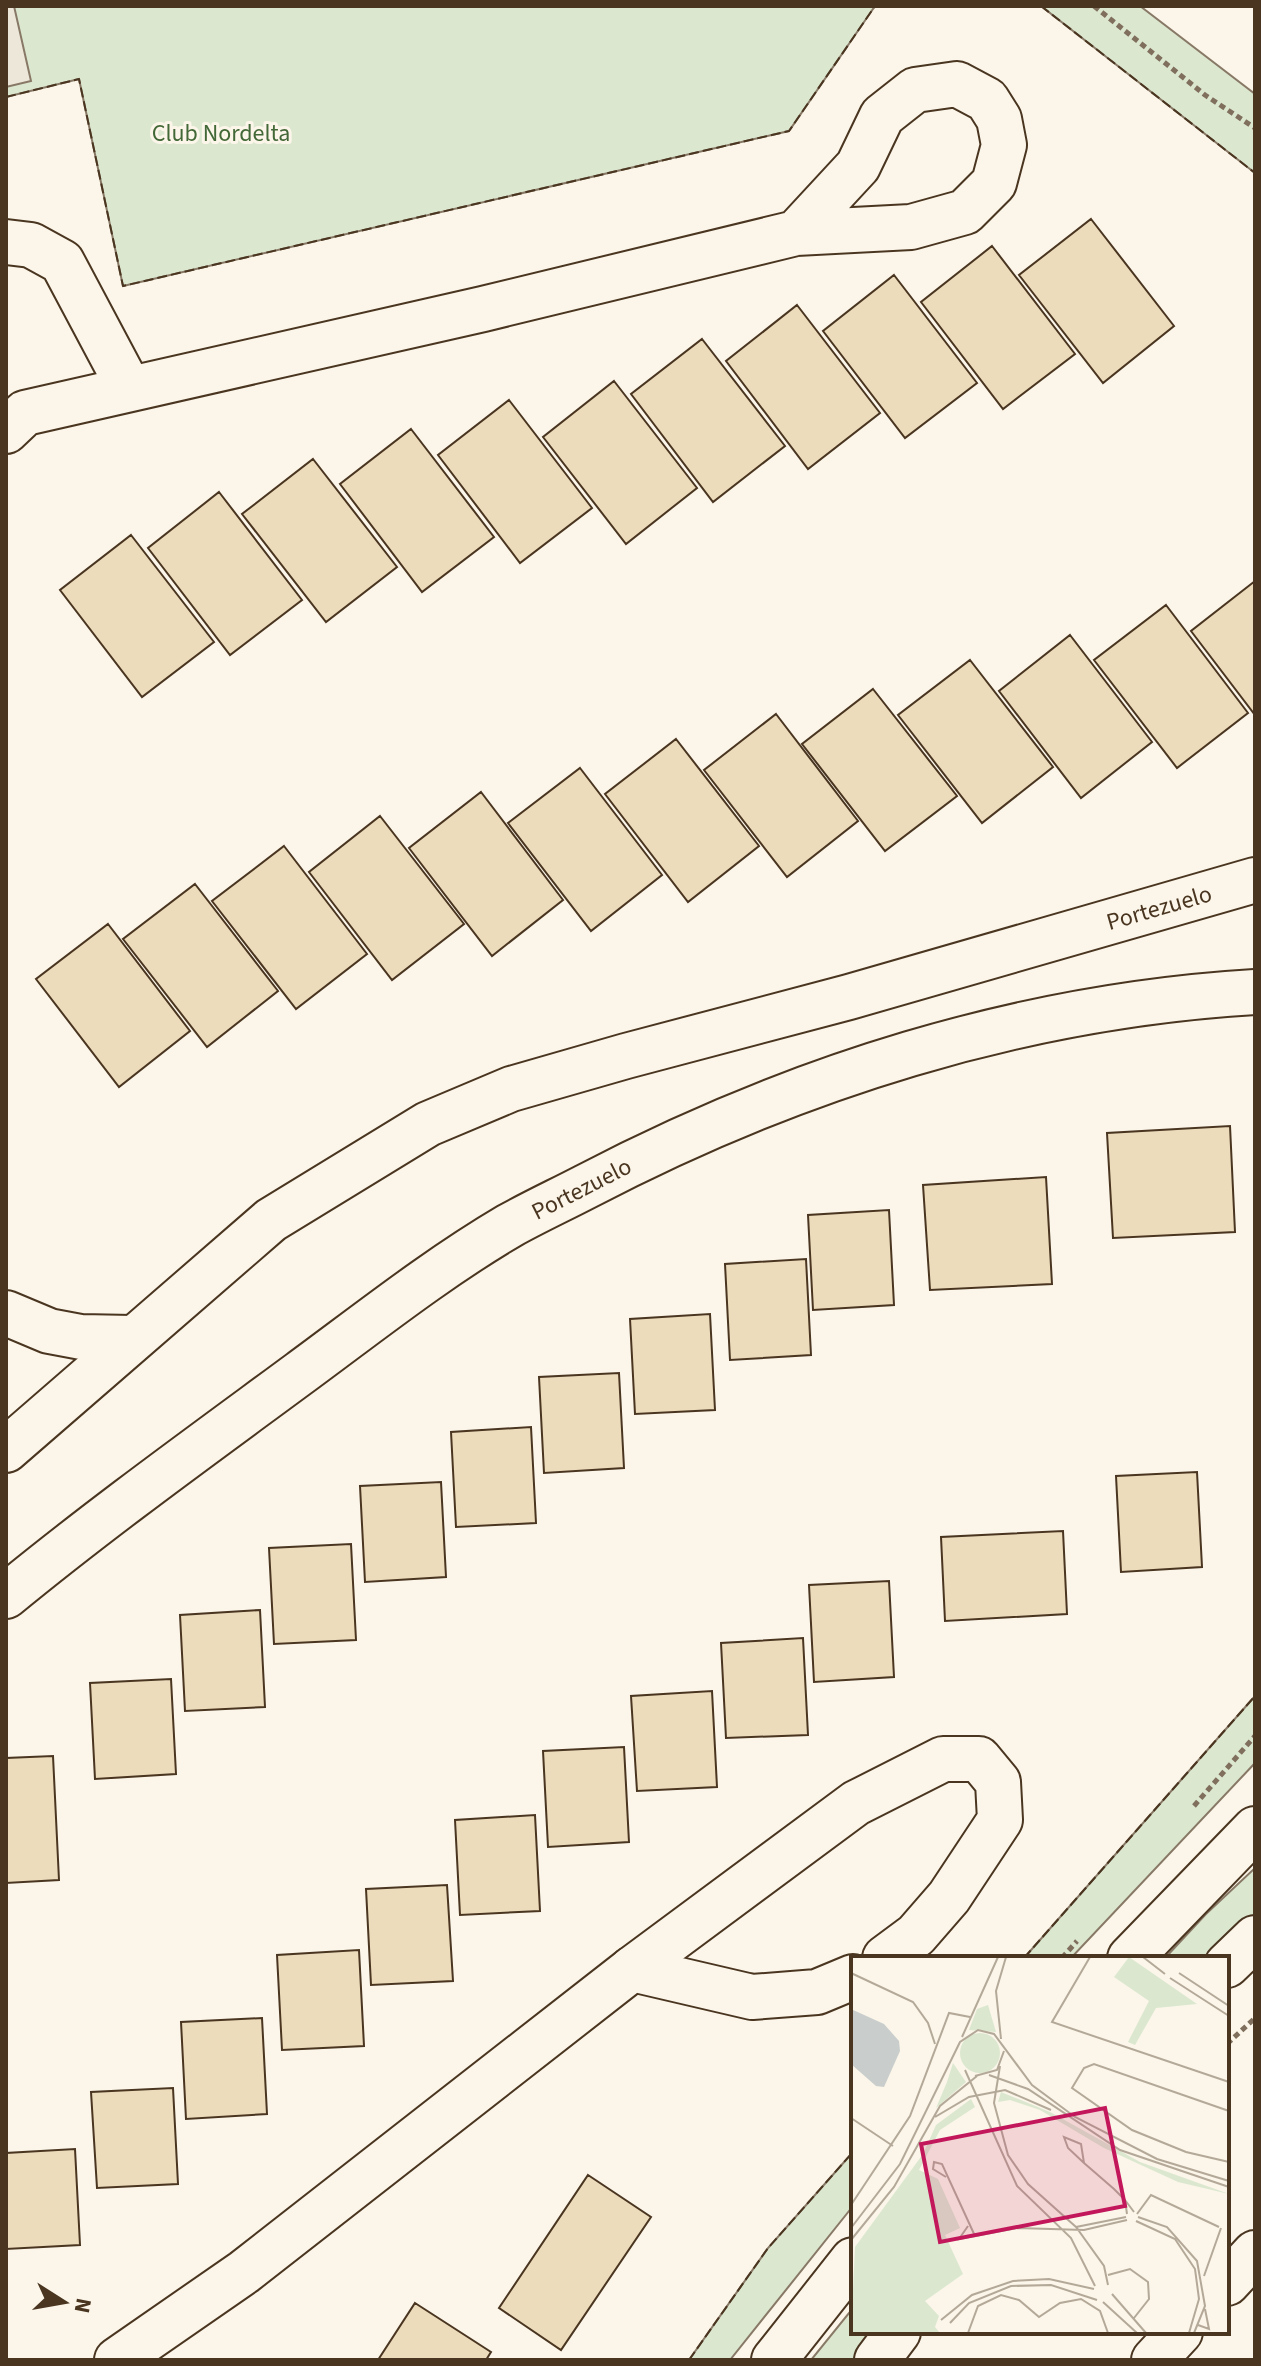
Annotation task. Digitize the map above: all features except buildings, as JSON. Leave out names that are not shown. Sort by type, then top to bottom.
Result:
[{"type":"street","points":[[6,431],[25,413],[483,309],[796,233],[911,227],[965,212],[994,183],[1004,145],[999,119],[987,100],[957,84],[915,90],[882,116],[858,166],[796,233]]},
{"type":"street","points":[[6,242],[31,245],[62,262],[129,388]]},
{"type":"street","name":"Portezuelo","points":[[6,1450],[271,1220],[428,1124],[511,1089],[849,997],[1255,880]]},
{"type":"street","name":"Portezuelo","points":[[6,1596],[91,1527],[420,1285],[509,1226],[657,1149],[807,1086],[911,1051],[1063,1018],[1194,996],[1255,992]]},
{"type":"street","points":[[6,1313],[60,1333],[81,1337],[132,1338]]},
{"type":"street","points":[[117,2360],[244,2272],[632,1969],[856,1803],[943,1759],[979,1759],[998,1782],[1000,1820],[949,1897],[916,1935],[888,1956]]},
{"type":"street","points":[[1132,1956],[1255,1829]]},
{"type":"street","points":[[1229,1963],[1255,1938]]},
{"type":"street","points":[[632,1969],[752,1997],[817,1992],[851,1978]]},
{"type":"street","points":[[1229,2281],[1255,2253]]},
{"type":"street","points":[[774,2360],[851,2263]]},
{"type":"street","points":[[877,2360],[896,2334]]},
{"type":"street","points":[[1154,2360],[1178,2334]]},
{"type":"path","points":[[1094,6],[1205,95],[1255,128]]},
{"type":"path","points":[[1229,2042],[1255,2018]]},
{"type":"green space","name":"Club Nordelta","points":[[6,6],[875,6],[789,131],[123,286],[79,79],[6,97]]},
{"type":"green space","points":[[1041,6],[1140,6],[1255,94],[1255,173]]},
{"type":"green space","points":[[1255,1696],[1255,1763],[1073,1956],[1026,1956]]},
{"type":"green space","points":[[1255,1868],[1255,1914],[1213,1956],[1167,1956]]},
{"type":"green space","points":[[851,2154],[851,2209],[730,2360],[689,2360],[768,2248]]},
{"type":"green space","points":[[851,2310],[851,2334],[874,2334],[853,2360],[811,2360]]},
{"type":"shaded area","points":[[6,6],[14,6],[31,81],[6,87]]},
{"type":"fence","points":[[6,97],[79,79],[123,286],[789,131],[875,6]]},
{"type":"fence","points":[[1041,6],[1255,173]]},
{"type":"fence","points":[[1026,1956],[1255,1696]]},
{"type":"fence","points":[[689,2360],[768,2248],[851,2154]]}]
